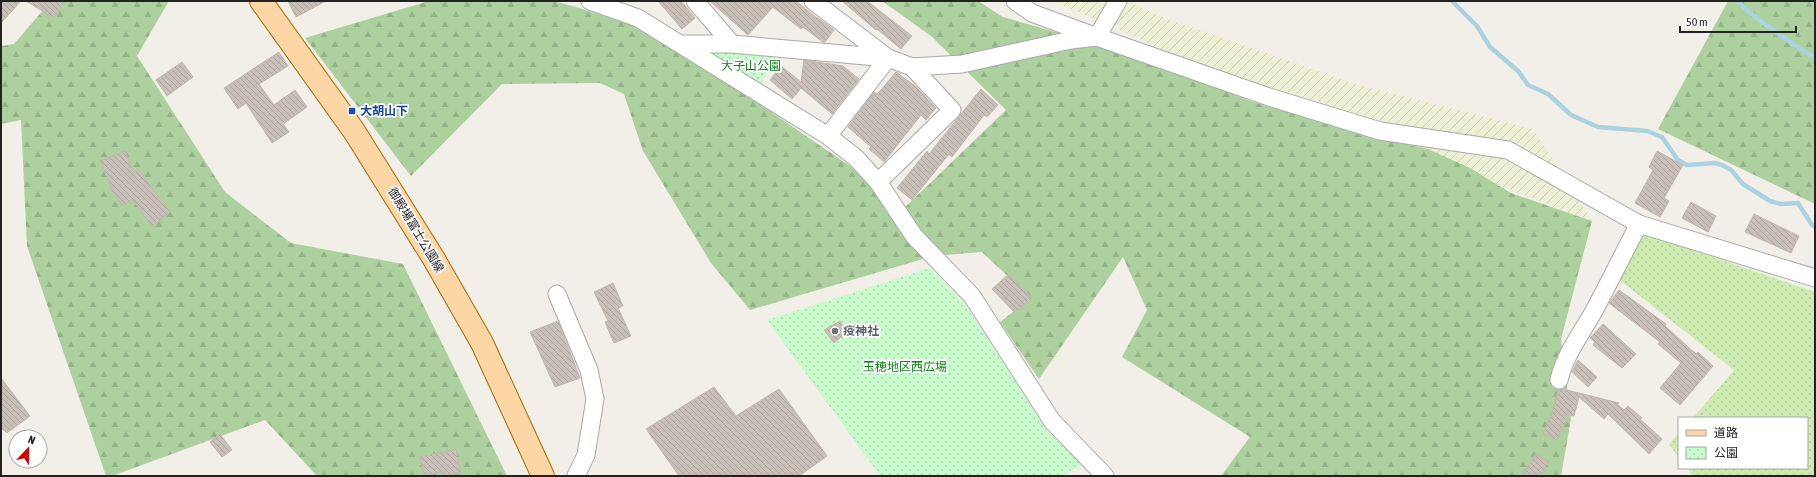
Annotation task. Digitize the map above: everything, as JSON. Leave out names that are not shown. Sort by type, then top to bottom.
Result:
[{"type":"main road","name":"御殿場富士公園線","points":[[261,1],[354,132],[434,259],[482,343],[543,476]]},
{"type":"street","points":[[590,1],[638,18]]},
{"type":"street","points":[[620,1],[638,18],[828,136],[856,158],[878,182],[914,236],[972,296],[1052,421],[1105,476]]},
{"type":"street","points":[[695,1],[732,44]]},
{"type":"street","points":[[814,1],[888,58]]},
{"type":"street","points":[[1015,1],[1032,13],[1097,38],[1269,97],[1380,131],[1508,150],[1639,224],[1815,278]]},
{"type":"street","points":[[1097,38],[1118,1]]},
{"type":"street","points":[[680,44],[732,44],[888,58],[912,67],[962,64],[1071,40],[1097,38]]},
{"type":"street","points":[[828,136],[888,58]]},
{"type":"street","points":[[878,182],[952,110],[912,67]]},
{"type":"street","points":[[1559,380],[1562,368],[1574,343],[1595,309],[1639,224]]},
{"type":"street","points":[[557,294],[589,370],[595,399],[586,455],[576,476]]},
{"type":"green space","points":[[51,1],[169,1],[137,56],[225,192],[291,243],[403,264],[507,476],[317,476],[265,420],[112,476],[106,476],[27,246],[21,120],[1,124],[1,46],[14,44]]},
{"type":"green space","points":[[429,1],[553,1],[656,33],[850,166],[899,213],[1006,110],[931,36],[882,1],[978,1],[1003,17],[1150,59],[1250,101],[1376,138],[1428,149],[1470,168],[1511,193],[1592,221],[1561,339],[1571,419],[1561,476],[1221,476],[1250,437],[1122,357],[1147,310],[1123,257],[1039,379],[1000,322],[1031,298],[982,252],[933,256],[750,310],[711,263],[643,151],[624,94],[600,83],[502,84],[411,176],[305,38]]},
{"type":"green space","points":[[1054,1],[1128,1],[1157,15],[1355,84],[1533,129],[1592,221],[1269,97]]},
{"type":"green space","points":[[1728,1],[1815,1],[1815,204],[1658,129]]},
{"type":"green space","name":"大子山公園","points":[[690,48],[778,52],[758,89]]},
{"type":"green space","points":[[1645,234],[1815,292],[1815,476],[1692,476],[1688,469],[1808,469],[1808,417],[1694,417],[1734,370],[1617,278]]},
{"type":"green space","name":"玉穂地区西広場","points":[[930,268],[964,303],[1048,433],[1084,464],[1062,476],[880,476],[767,320]]},
{"type":"green space","points":[[1678,434],[1678,457],[1669,444]]},
{"type":"building","points":[[1,1],[21,1],[1,23]]},
{"type":"building","points":[[26,1],[64,1],[54,18]]},
{"type":"building","points":[[288,1],[326,1],[296,17]]},
{"type":"building","points":[[658,1],[681,1],[695,18],[682,29]]},
{"type":"building","points":[[710,1],[796,1],[834,30],[825,42],[823,42],[803,27],[801,29],[773,7],[748,35]]},
{"type":"building","points":[[842,1],[867,1],[912,36],[901,49]]},
{"type":"building","points":[[279,52],[288,66],[259,84],[274,105],[295,90],[307,107],[283,124],[289,132],[272,143],[246,103],[238,109],[224,88]]},
{"type":"building","points":[[804,60],[843,66],[859,79],[832,114],[801,88],[792,99],[770,80],[781,66],[801,82]]},
{"type":"building","points":[[182,62],[193,77],[167,96],[156,80]]},
{"type":"building","points":[[896,72],[915,86],[936,108],[926,120],[921,115],[884,162],[869,149],[871,147],[848,127],[874,92],[877,94]]},
{"type":"building","points":[[981,89],[998,105],[987,117],[984,115],[952,157],[949,154],[912,200],[897,188],[927,151],[929,154]]},
{"type":"building","points":[[125,151],[134,173],[138,169],[170,212],[152,226],[132,199],[123,206],[111,190],[112,189],[100,161]]},
{"type":"building","points":[[1657,151],[1683,165],[1664,198],[1669,201],[1660,217],[1635,203],[1653,170],[1649,167]]},
{"type":"building","points":[[1691,202],[1716,216],[1708,232],[1682,218]]},
{"type":"building","points":[[1754,214],[1799,236],[1791,253],[1745,232]]},
{"type":"building","points":[[1009,274],[1032,298],[1015,313],[992,289]]},
{"type":"building","points":[[613,283],[623,306],[618,308],[631,336],[614,343],[605,322],[608,321],[594,292]]},
{"type":"building","points":[[1619,290],[1666,324],[1665,326],[1696,354],[1698,352],[1713,366],[1680,405],[1660,388],[1681,363],[1658,344],[1660,342],[1609,303]]},
{"type":"building","points":[[558,321],[580,378],[555,387],[530,332]]},
{"type":"building","name":"疫神社","points":[[840,321],[846,333],[834,343],[824,330]]},
{"type":"building","points":[[1603,324],[1636,354],[1622,368],[1593,345],[1595,342],[1590,338]]},
{"type":"building","points":[[1578,360],[1597,377],[1588,387],[1572,372]]},
{"type":"building","points":[[1,378],[30,416],[12,429],[8,429],[7,433],[1,428]]},
{"type":"building","points":[[714,387],[736,416],[779,389],[827,456],[799,476],[679,476],[646,429]]},
{"type":"building","points":[[1563,389],[1619,403],[1617,404],[1624,410],[1628,406],[1662,439],[1649,454],[1608,414],[1604,419],[1579,397],[1574,416],[1568,415],[1557,440],[1543,434],[1553,410],[1558,390]]},
{"type":"building","points":[[220,434],[232,450],[222,457],[210,442]]},
{"type":"building","points":[[456,449],[461,473],[443,476],[442,472],[424,476],[420,457]]},
{"type":"building","points":[[1536,454],[1549,462],[1540,476],[1522,476]]},
{"type":"waterway","points":[[1452,1],[1477,26],[1490,47],[1518,71],[1528,85],[1548,94],[1571,115],[1598,127],[1647,131],[1662,137],[1678,160],[1687,165],[1715,163],[1722,165],[1731,170],[1743,184],[1770,201],[1781,204],[1798,203],[1812,225],[1815,227]]},
{"type":"waterway","points":[[1737,1],[1774,31],[1815,58]]},
{"type":"place","name":"大胡山下","points":[[352,111]]},
{"type":"place","name":"疫神社","points":[[835,331]]}]
